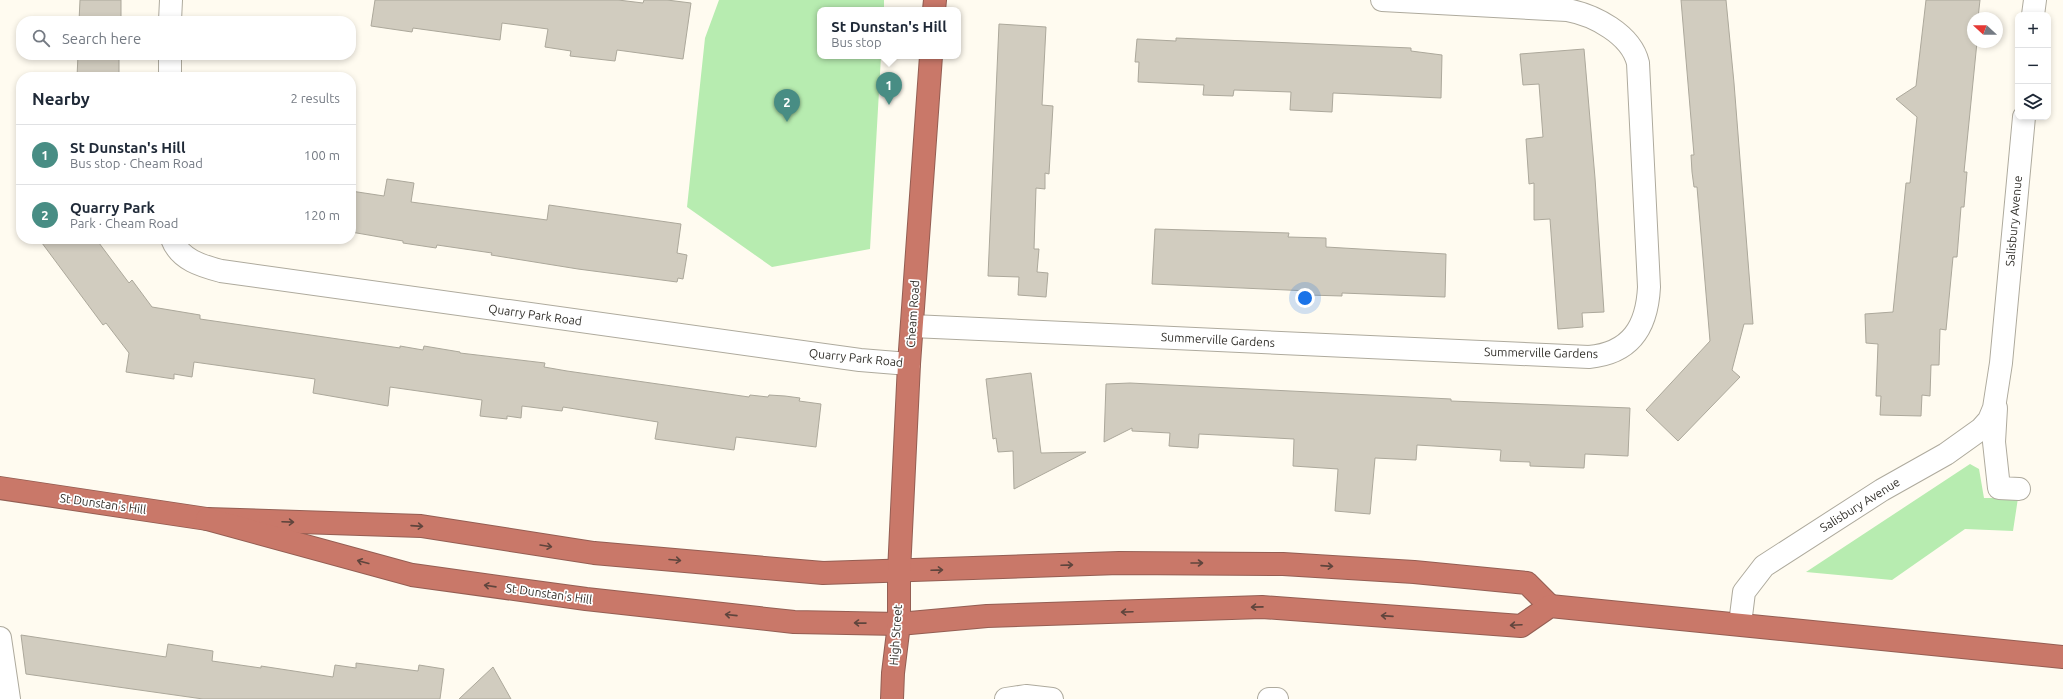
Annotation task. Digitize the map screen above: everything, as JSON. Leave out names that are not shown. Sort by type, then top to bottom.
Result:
[{"type":"highway","name":"Cheam Road","points":[[898,572],[909,364],[931,59]]},
{"type":"highway","name":"St Dunstan's Hill","points":[[0,488],[207,519],[421,526],[594,553],[823,573],[898,572],[1119,563],[1283,564],[1414,572],[1527,583],[1550,606],[1521,626],[1262,607],[987,616],[899,624],[794,622],[586,599],[412,575],[207,519]]},
{"type":"highway","name":"High Street","points":[[892,699],[893,673],[899,624],[898,572]]},
{"type":"highway","points":[[1550,606],[2063,656]]},
{"type":"street","points":[[170,16],[171,0]]},
{"type":"street","name":"Summerville Gardens","points":[[912,326],[1589,356],[1613,352],[1623,346],[1632,339],[1645,316],[1649,287],[1638,63],[1633,51],[1614,31],[1600,21],[1579,12],[1567,10],[1382,0]]},
{"type":"street","points":[[2033,12],[2035,0]]},
{"type":"street","points":[[170,60],[170,72]]},
{"type":"street","name":"Salisbury Avenue","points":[[2009,489],[1994,442],[1997,396],[2024,120]]},
{"type":"street","name":"Quarry Park Road","points":[[174,244],[186,257],[201,266],[221,271],[852,359],[909,364]]},
{"type":"street","name":"Salisbury Avenue","points":[[1740,624],[1744,592],[1764,566],[1882,490],[1946,454],[1970,437],[1989,420],[1997,396]]},
{"type":"street","points":[[0,638],[9,699]]},
{"type":"street","points":[[1006,699],[1026,696],[1052,699]]},
{"type":"street","points":[[1270,699],[1277,699]]},
{"type":"green space","points":[[719,0],[884,0],[884,7],[817,7],[817,59],[881,59],[870,249],[772,267],[687,207],[705,38]]},
{"type":"green space","points":[[1970,464],[1979,469],[1984,498],[2018,498],[2013,531],[1965,529],[1892,580],[1806,572]]},
{"type":"building","points":[[80,0],[121,0],[121,16],[79,16]]},
{"type":"building","points":[[375,0],[618,0],[643,3],[644,0],[667,0],[691,3],[683,59],[617,50],[615,61],[570,56],[571,51],[545,47],[548,29],[502,23],[500,40],[413,28],[412,32],[371,26]]},
{"type":"building","points":[[1681,0],[1726,0],[1753,324],[1744,324],[1732,370],[1740,377],[1678,441],[1646,410],[1710,341],[1697,187],[1694,187],[1692,172],[1691,155],[1694,155]]},
{"type":"building","points":[[1926,0],[1980,0],[1979,12],[1967,12],[1967,48],[1976,48],[1964,172],[1967,172],[1964,207],[1961,207],[1957,257],[1953,257],[1946,330],[1940,329],[1939,365],[1931,365],[1930,396],[1922,395],[1921,416],[1880,415],[1881,396],[1876,396],[1878,344],[1866,343],[1865,314],[1893,312],[1906,183],[1910,183],[1917,117],[1896,99],[1916,86]]},
{"type":"building","points":[[999,24],[1046,27],[1042,105],[1053,106],[1049,174],[1045,173],[1045,189],[1036,188],[1034,249],[1039,249],[1037,272],[1048,273],[1046,297],[1018,295],[1019,277],[988,276]]},
{"type":"building","points":[[1176,38],[1411,48],[1411,51],[1442,55],[1441,98],[1333,93],[1332,112],[1290,110],[1291,92],[1234,90],[1233,96],[1203,95],[1204,85],[1138,82],[1139,62],[1135,62],[1137,39],[1176,41]]},
{"type":"building","points":[[1584,49],[1604,312],[1582,313],[1583,327],[1558,329],[1550,219],[1534,220],[1534,183],[1529,184],[1526,139],[1543,137],[1539,84],[1523,85],[1520,54]]},
{"type":"building","points":[[78,60],[119,60],[119,72],[77,72]]},
{"type":"building","points":[[387,179],[414,183],[411,202],[547,220],[549,205],[681,224],[677,253],[687,255],[683,279],[678,278],[677,282],[578,269],[491,255],[492,253],[437,245],[436,248],[403,243],[403,241],[356,233],[356,192],[384,196]]},
{"type":"building","points":[[1155,229],[1289,233],[1288,237],[1326,238],[1326,247],[1446,254],[1445,297],[1342,293],[1342,296],[1308,295],[1309,291],[1152,284]]},
{"type":"building","points":[[43,244],[100,244],[129,283],[132,280],[152,307],[200,315],[200,319],[400,348],[400,346],[423,350],[424,346],[460,353],[545,363],[544,367],[567,371],[749,397],[750,395],[768,397],[769,395],[800,398],[799,401],[821,404],[816,447],[736,437],[734,450],[655,439],[658,422],[563,407],[562,411],[522,406],[521,418],[507,416],[507,419],[480,416],[482,400],[390,387],[388,406],[313,393],[315,379],[194,362],[192,377],[174,374],[174,379],[126,372],[129,353],[106,323],[103,325]]},
{"type":"building","points":[[1031,373],[1041,453],[1086,452],[1014,489],[1013,451],[998,452],[996,438],[993,439],[986,379]]},
{"type":"building","points":[[1130,383],[1451,399],[1451,401],[1630,408],[1628,456],[1585,454],[1584,468],[1530,466],[1530,462],[1500,461],[1501,450],[1417,445],[1416,460],[1375,458],[1370,514],[1335,511],[1338,469],[1293,466],[1294,439],[1199,434],[1198,448],[1169,446],[1170,433],[1132,431],[1132,428],[1104,442],[1106,384]]},
{"type":"building","points":[[21,635],[166,657],[168,644],[213,651],[212,661],[261,668],[261,666],[333,677],[335,665],[356,668],[356,663],[418,671],[419,665],[444,669],[440,699],[203,699],[26,674]]},
{"type":"building","points":[[493,667],[511,699],[459,699]]},
{"type":"place","name":"St Dunstan's Hill","points":[[889,105]]},
{"type":"place","name":"Quarry Park","points":[[787,122]]}]
